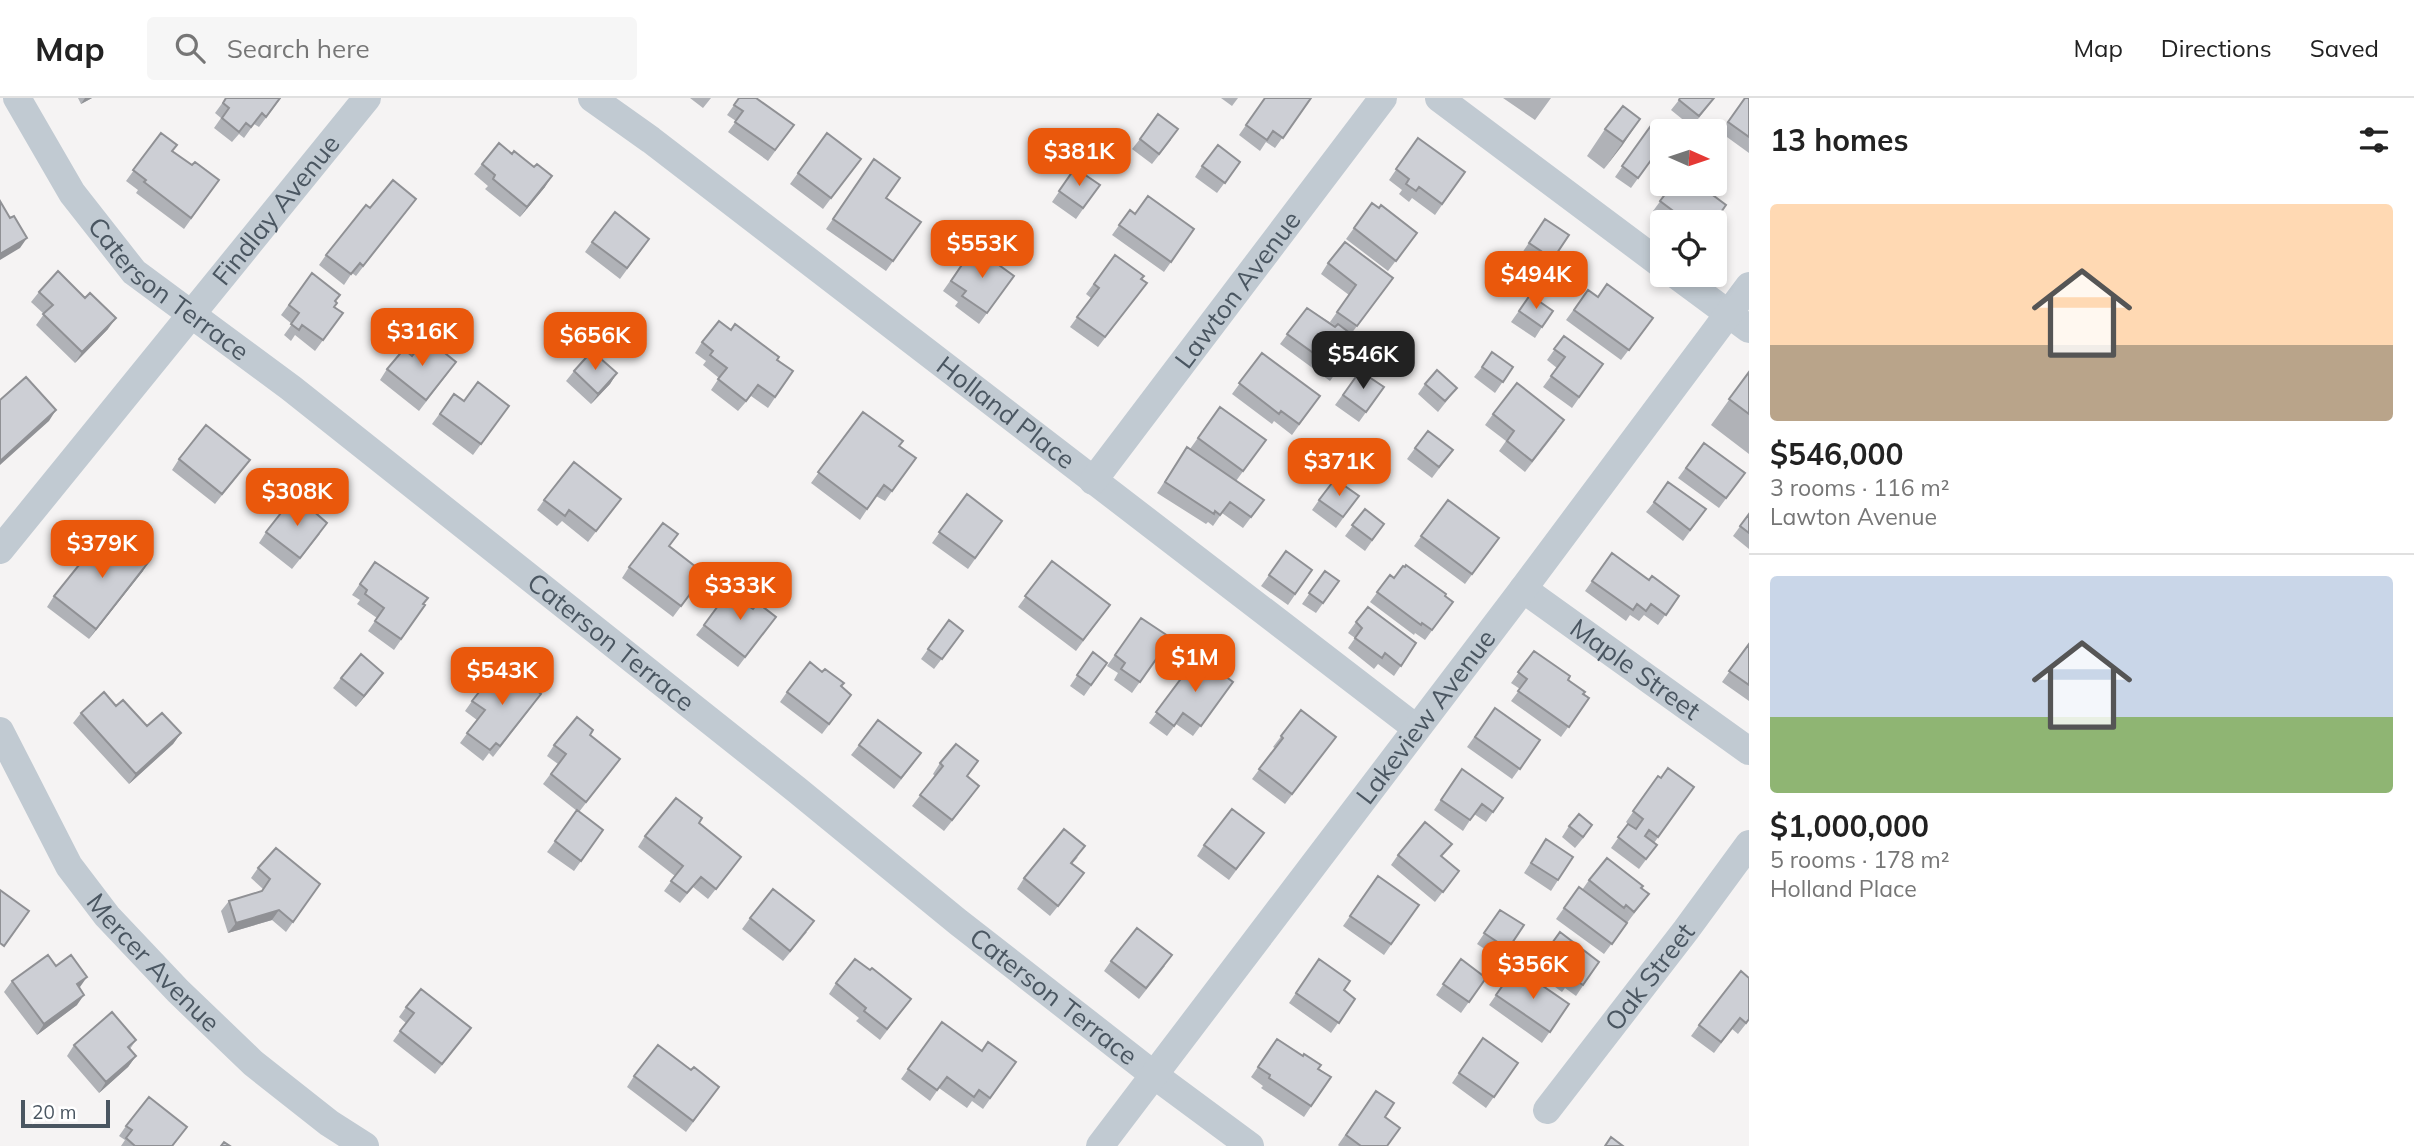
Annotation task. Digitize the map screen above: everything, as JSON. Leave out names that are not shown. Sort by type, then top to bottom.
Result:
[{"type":"street","name":"Caterson Terrace","points":[[17,98],[72,193],[134,272],[291,388],[797,790],[958,922],[1250,1146]]},
{"type":"street","name":"Findlay Avenue","points":[[0,551],[367,98]]},
{"type":"street","name":"Holland Place","points":[[593,98],[1416,729]]},
{"type":"street","name":"Lawton Avenue","points":[[1093,481],[1383,98]]},
{"type":"street","points":[[1439,98],[1650,256]]},
{"type":"street","name":"Lakeview Avenue","points":[[1100,1146],[1523,589],[1739,321],[1749,286]]},
{"type":"street","points":[[1692,287],[1739,321]]},
{"type":"street","name":"Maple Street","points":[[1523,589],[1749,751]]},
{"type":"street","name":"Mercer Avenue","points":[[0,731],[69,866],[107,916],[178,991],[253,1063],[329,1123],[365,1146]]},
{"type":"street","name":"Oak Street","points":[[1547,1110],[1749,844]]},
{"type":"building","points":[[226,98],[280,98],[266,117],[262,113],[251,127],[246,123],[239,132],[222,118],[229,108],[223,103]]},
{"type":"building","points":[[739,98],[756,98],[794,125],[775,150],[735,122],[743,111],[734,105]]},
{"type":"building","points":[[1265,98],[1311,98],[1283,138],[1273,131],[1267,140],[1246,125]]},
{"type":"building","points":[[1714,98],[1699,116],[1679,100]]},
{"type":"building","points":[[1745,98],[1749,98],[1749,137],[1728,122]]},
{"type":"building","points":[[1623,106],[1640,119],[1623,142],[1605,129]]},
{"type":"building","points":[[1158,114],[1178,129],[1159,154],[1140,139]]},
{"type":"building","points":[[1650,127],[1650,162],[1638,178],[1622,166]]},
{"type":"building","points":[[161,133],[177,145],[172,151],[192,165],[195,162],[219,180],[191,218],[144,182],[146,180],[133,170]]},
{"type":"building","points":[[827,133],[861,159],[831,198],[798,173]]},
{"type":"building","points":[[1418,138],[1465,172],[1442,204],[1419,187],[1416,191],[1406,184],[1409,179],[1396,169]]},
{"type":"building","points":[[499,143],[512,154],[514,151],[534,167],[537,164],[552,176],[527,207],[493,179],[495,175],[482,164]]},
{"type":"building","points":[[1218,145],[1240,162],[1225,183],[1202,166]]},
{"type":"building","points":[[874,159],[900,178],[886,198],[921,222],[893,261],[833,219]]},
{"type":"building","points":[[1075,168],[1100,185],[1083,208],[1059,191]]},
{"type":"building","points":[[393,180],[416,199],[363,266],[360,263],[351,274],[326,255],[366,205],[370,208]]},
{"type":"building","points":[[1148,196],[1194,229],[1171,262],[1119,225],[1130,210],[1135,214]]},
{"type":"building","points":[[1664,196],[1714,196],[1726,205],[1722,210],[1672,210],[1660,201]]},
{"type":"building","points":[[0,201],[10,218],[14,216],[27,238],[0,254]]},
{"type":"building","points":[[1372,203],[1379,208],[1381,205],[1417,233],[1396,261],[1354,228]]},
{"type":"building","points":[[615,212],[649,239],[627,268],[592,242]]},
{"type":"building","points":[[1545,219],[1569,235],[1553,259],[1529,243]]},
{"type":"building","points":[[1345,242],[1393,278],[1357,326],[1337,312],[1356,285],[1328,263]]},
{"type":"building","points":[[974,247],[1014,276],[987,313],[962,296],[966,291],[951,281]]},
{"type":"building","points":[[1115,255],[1144,276],[1141,279],[1147,283],[1105,337],[1077,317],[1099,288],[1094,284]]},
{"type":"building","points":[[58,271],[85,298],[90,293],[116,318],[82,352],[43,314],[53,305],[39,292]]},
{"type":"building","points":[[312,273],[340,295],[334,307],[343,313],[323,340],[302,325],[299,330],[291,324],[299,313],[289,305]]},
{"type":"building","points":[[1607,284],[1653,318],[1629,350],[1574,310],[1588,290],[1598,297]]},
{"type":"building","points":[[1530,295],[1553,311],[1542,327],[1519,311]]},
{"type":"building","points":[[1307,308],[1335,327],[1338,324],[1359,340],[1337,370],[1287,334]]},
{"type":"building","points":[[719,321],[731,330],[735,324],[793,371],[775,397],[758,385],[746,401],[718,379],[727,368],[710,355],[713,351],[702,342]]},
{"type":"building","points":[[1564,336],[1603,364],[1579,397],[1551,376],[1565,357],[1554,349]]},
{"type":"building","points":[[426,338],[456,362],[426,400],[387,369],[404,349],[412,356]]},
{"type":"building","points":[[592,351],[617,373],[598,394],[574,371]]},
{"type":"building","points":[[1492,352],[1513,367],[1503,382],[1482,367]]},
{"type":"building","points":[[1262,353],[1320,396],[1299,424],[1281,411],[1279,414],[1239,383]]},
{"type":"building","points":[[1437,370],[1457,388],[1445,401],[1425,384]]},
{"type":"building","points":[[1360,371],[1384,387],[1366,412],[1343,395]]},
{"type":"building","points":[[1749,372],[1749,414],[1729,399]]},
{"type":"building","points":[[26,377],[56,410],[0,461],[0,400]]},
{"type":"building","points":[[478,382],[509,406],[481,444],[440,414],[454,394],[464,401]]},
{"type":"building","points":[[1517,383],[1564,420],[1532,461],[1507,441],[1514,431],[1493,414]]},
{"type":"building","points":[[1220,407],[1266,440],[1243,471],[1198,438]]},
{"type":"building","points":[[863,412],[903,441],[899,446],[916,458],[892,491],[884,485],[867,509],[818,472]]},
{"type":"building","points":[[206,425],[250,460],[222,494],[179,459]]},
{"type":"building","points":[[1428,431],[1453,450],[1439,467],[1415,448]]},
{"type":"building","points":[[1704,443],[1745,473],[1726,498],[1686,468]]},
{"type":"building","points":[[1187,447],[1264,500],[1251,517],[1230,502],[1220,515],[1215,511],[1214,514],[1165,482]]},
{"type":"building","points":[[574,462],[621,499],[596,531],[569,510],[565,516],[544,500]]},
{"type":"building","points":[[1335,479],[1359,496],[1343,517],[1319,500]]},
{"type":"building","points":[[1668,482],[1706,509],[1690,530],[1654,502]]},
{"type":"building","points":[[967,494],[1002,521],[975,558],[939,532]]},
{"type":"building","points":[[292,499],[301,505],[303,502],[327,523],[300,558],[266,532]]},
{"type":"building","points":[[1448,500],[1499,538],[1472,574],[1421,536]]},
{"type":"building","points":[[1365,509],[1384,524],[1372,540],[1352,525]]},
{"type":"building","points":[[1749,514],[1749,533],[1740,526]]},
{"type":"building","points":[[663,523],[678,534],[669,546],[705,574],[681,606],[629,567]]},
{"type":"building","points":[[112,530],[150,560],[96,629],[54,596],[83,560],[86,563]]},
{"type":"building","points":[[1286,551],[1312,570],[1295,594],[1269,575]]},
{"type":"building","points":[[1612,553],[1649,580],[1652,576],[1679,596],[1666,615],[1651,604],[1646,611],[1637,604],[1633,610],[1592,581]]},
{"type":"building","points":[[1052,561],[1110,605],[1083,640],[1025,596]]},
{"type":"building","points":[[375,562],[428,598],[401,639],[375,621],[384,608],[365,594],[367,590],[360,584]]},
{"type":"building","points":[[1406,565],[1453,602],[1432,630],[1422,623],[1421,625],[1377,592],[1390,575],[1394,578]]},
{"type":"building","points":[[1325,571],[1339,581],[1323,603],[1309,593]]},
{"type":"building","points":[[729,591],[738,598],[744,592],[752,598],[747,605],[753,609],[758,603],[776,617],[745,657],[704,625]]},
{"type":"building","points":[[1368,607],[1416,643],[1401,666],[1385,653],[1382,658],[1355,638],[1362,628],[1356,622]]},
{"type":"building","points":[[1141,618],[1171,638],[1140,682],[1121,669],[1125,663],[1115,655]]},
{"type":"building","points":[[949,620],[963,631],[942,659],[928,649]]},
{"type":"building","points":[[1749,644],[1749,685],[1729,671]]},
{"type":"building","points":[[1534,651],[1570,676],[1568,680],[1589,698],[1569,727],[1518,691],[1527,679],[1518,672]]},
{"type":"building","points":[[1093,652],[1107,663],[1091,685],[1077,675]]},
{"type":"building","points":[[361,654],[383,673],[364,696],[341,678]]},
{"type":"building","points":[[1198,656],[1233,682],[1201,726],[1183,713],[1174,726],[1156,712]]},
{"type":"building","points":[[810,662],[822,672],[825,669],[844,683],[841,686],[851,695],[829,724],[787,692]]},
{"type":"building","points":[[502,663],[541,694],[500,746],[496,743],[490,750],[467,733],[485,710],[472,701]]},
{"type":"building","points":[[104,692],[116,706],[123,700],[147,726],[162,713],[181,733],[136,774],[81,713]]},
{"type":"building","points":[[1495,708],[1540,740],[1520,769],[1475,737]]},
{"type":"building","points":[[1301,710],[1336,737],[1292,794],[1259,769]]},
{"type":"building","points":[[577,717],[593,730],[590,735],[620,759],[586,802],[551,774],[566,754],[554,745]]},
{"type":"building","points":[[878,720],[921,753],[901,778],[859,745]]},
{"type":"building","points":[[956,744],[978,761],[967,776],[979,786],[952,820],[920,795],[943,766],[940,763]]},
{"type":"building","points":[[1668,768],[1694,787],[1658,837],[1649,830],[1645,836],[1657,845],[1646,859],[1618,837],[1628,824],[1636,829],[1643,819],[1633,811],[1658,776],[1661,778]]},
{"type":"building","points":[[1462,769],[1503,798],[1493,812],[1482,804],[1470,820],[1441,800]]},
{"type":"building","points":[[676,798],[702,818],[699,823],[741,857],[716,889],[701,877],[687,893],[671,881],[683,866],[645,836]]},
{"type":"building","points":[[1232,809],[1264,833],[1236,869],[1204,845]]},
{"type":"building","points":[[577,810],[603,830],[581,861],[555,841]]},
{"type":"building","points":[[1579,814],[1592,825],[1583,837],[1569,826]]},
{"type":"building","points":[[1425,822],[1452,844],[1441,856],[1459,871],[1443,892],[1398,855]]},
{"type":"building","points":[[1064,829],[1085,846],[1071,863],[1084,873],[1058,906],[1024,878]]},
{"type":"building","points":[[1546,839],[1573,857],[1558,880],[1531,863]]},
{"type":"building","points":[[276,848],[320,884],[293,922],[279,910],[236,923],[229,901],[262,891],[270,879],[258,868]]},
{"type":"building","points":[[1607,858],[1643,886],[1641,888],[1649,894],[1634,912],[1626,905],[1624,908],[1589,880]]},
{"type":"building","points":[[1378,876],[1419,905],[1391,944],[1350,916]]},
{"type":"building","points":[[1579,887],[1627,923],[1612,944],[1564,908]]},
{"type":"building","points":[[773,889],[814,921],[790,951],[750,918]]},
{"type":"building","points":[[0,890],[29,911],[4,946],[0,943]]},
{"type":"building","points":[[1500,910],[1524,925],[1508,949],[1484,933]]},
{"type":"building","points":[[1137,928],[1172,955],[1146,988],[1111,961]]},
{"type":"building","points":[[1560,932],[1599,962],[1583,985],[1572,978],[1570,981],[1540,960]]},
{"type":"building","points":[[48,955],[56,966],[71,955],[87,977],[77,984],[84,995],[44,1024],[12,981]]},
{"type":"building","points":[[855,959],[870,970],[872,968],[911,999],[887,1029],[836,983]]},
{"type":"building","points":[[1319,959],[1350,981],[1344,990],[1355,999],[1339,1023],[1296,993]]},
{"type":"building","points":[[1461,959],[1486,978],[1469,1002],[1443,984]]},
{"type":"building","points":[[1521,971],[1569,1004],[1550,1032],[1496,995],[1508,978],[1514,982]]},
{"type":"building","points":[[1741,971],[1749,978],[1749,1019],[1746,1023],[1740,1018],[1721,1042],[1699,1025]]},
{"type":"building","points":[[421,989],[471,1028],[442,1064],[400,1031],[414,1013],[406,1007]]},
{"type":"building","points":[[112,1012],[136,1040],[128,1047],[136,1056],[106,1082],[74,1045]]},
{"type":"building","points":[[942,1022],[982,1051],[988,1042],[1016,1062],[990,1098],[979,1090],[974,1097],[947,1077],[937,1090],[908,1069]]},
{"type":"building","points":[[1483,1038],[1518,1063],[1494,1097],[1459,1073]]},
{"type":"building","points":[[1277,1039],[1321,1065],[1318,1069],[1331,1077],[1311,1106],[1269,1078],[1270,1075],[1258,1067]]},
{"type":"building","points":[[658,1045],[691,1070],[694,1067],[719,1087],[693,1121],[634,1076]]},
{"type":"building","points":[[1376,1091],[1394,1103],[1385,1117],[1400,1128],[1387,1146],[1361,1146],[1346,1135]]},
{"type":"building","points":[[149,1097],[187,1127],[172,1146],[135,1146],[126,1138],[132,1130],[126,1126]]},
{"type":"building","points":[[1611,1137],[1623,1146],[1605,1146]]}]
